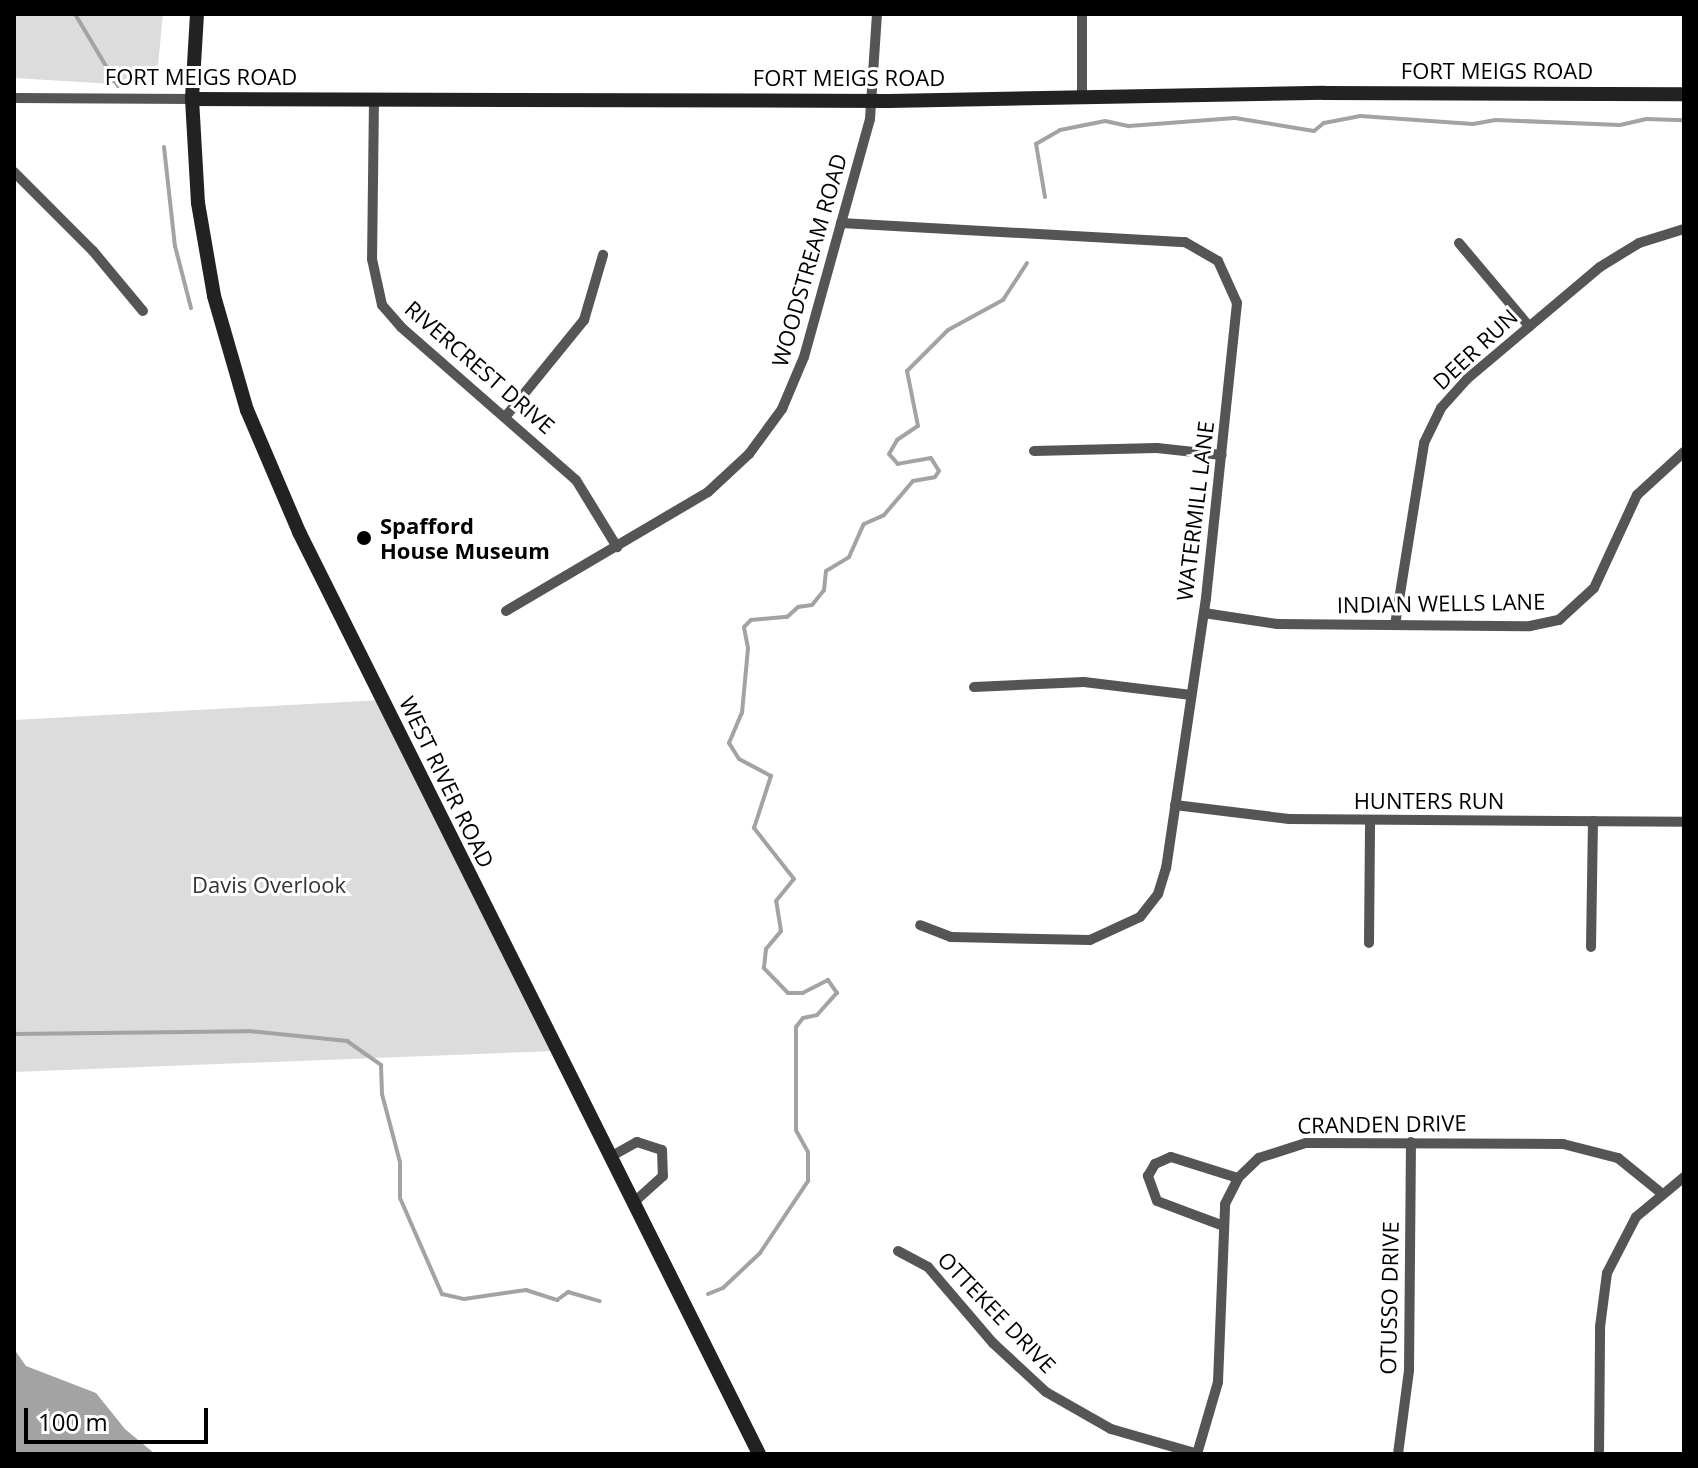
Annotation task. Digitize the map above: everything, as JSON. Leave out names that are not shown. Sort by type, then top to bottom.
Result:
[{"type":"main road","name":"WEST RIVER ROAD","points":[[197,14],[192,99],[205,252],[247,410],[299,532],[759,1454]]},
{"type":"main road","name":"FORT MEIGS ROAD","points":[[192,99],[874,101],[1082,96],[1684,94]]},
{"type":"street","name":"WOODSTREAM ROAD","points":[[506,611],[708,492],[767,432],[804,357],[874,101],[877,14]]},
{"type":"street","points":[[1082,14],[1082,96]]},
{"type":"street","name":"FORT MEIGS ROAD","points":[[14,98],[192,99]]},
{"type":"street","name":"RIVERCREST DRIVE","points":[[374,99],[372,259],[378,297],[401,327],[576,480],[617,547]]},
{"type":"street","points":[[14,172],[93,251],[143,311]]},
{"type":"street","name":"WATERMILL LANE","points":[[841,223],[1167,239],[1203,249],[1229,276],[1237,303],[1204,613],[1158,894],[1140,917],[1109,935],[1090,940],[951,937],[920,925]]},
{"type":"street","name":"DEER RUN","points":[[1395,625],[1413,500],[1431,425],[1453,393],[1529,326],[1623,252],[1684,229]]},
{"type":"street","points":[[1459,243],[1529,326]]},
{"type":"street","points":[[506,416],[584,320],[603,255]]},
{"type":"street","points":[[1034,451],[1119,447],[1222,455]]},
{"type":"street","name":"INDIAN WELLS LANE","points":[[1204,613],[1277,624],[1395,625],[1530,626],[1567,616],[1594,588],[1637,495],[1684,452]]},
{"type":"street","points":[[974,687],[1084,682],[1191,695]]},
{"type":"street","name":"HUNTERS RUN","points":[[1175,805],[1289,819],[1684,822]]},
{"type":"street","points":[[1369,943],[1370,820]]},
{"type":"street","points":[[1591,947],[1593,821]]},
{"type":"street","points":[[610,1157],[637,1142],[662,1150],[663,1176],[634,1202]]},
{"type":"street","name":"CRANDEN DRIVE","points":[[1238,1178],[1259,1158],[1286,1146],[1411,1142],[1582,1146],[1618,1158],[1661,1193]]},
{"type":"street","name":"OTUSSO DRIVE","points":[[1398,1454],[1409,1370],[1411,1142]]},
{"type":"street","points":[[1197,1454],[1218,1382],[1221,1225],[1238,1178],[1171,1157],[1155,1164],[1148,1176],[1157,1201],[1221,1225]]},
{"type":"street","points":[[1599,1454],[1600,1327],[1607,1273],[1626,1232],[1661,1193],[1684,1177]]},
{"type":"street","name":"OTTEKEE DRIVE","points":[[898,1251],[928,1267],[993,1343],[1046,1392],[1111,1429],[1197,1454]]},
{"type":"green space","points":[[14,14],[163,14],[158,65],[114,84],[14,78]]},
{"type":"green space","name":"Davis Overlook","points":[[382,700],[556,1051],[14,1072],[14,720]]},
{"type":"shaded area","points":[[14,1349],[26,1366],[96,1393],[125,1429],[155,1454],[14,1454]]},
{"type":"waterway","points":[[75,14],[118,86]]},
{"type":"waterway","points":[[1045,197],[1036,144],[1060,130],[1105,121],[1129,126],[1235,118],[1314,131],[1324,123],[1360,116],[1473,124],[1496,120],[1620,125],[1646,119],[1684,120]]},
{"type":"waterway","points":[[164,147],[175,246],[191,308]]},
{"type":"waterway","points":[[708,1294],[723,1288],[760,1253],[808,1181],[808,1152],[796,1130],[796,1027],[803,1018],[817,1015],[837,993],[828,980],[803,993],[788,993],[764,968],[766,949],[781,931],[776,901],[794,879],[754,828],[771,776],[739,759],[729,743],[742,713],[748,648],[744,627],[751,620],[787,617],[798,607],[812,605],[824,590],[826,571],[849,557],[864,524],[884,515],[913,481],[935,477],[939,471],[931,458],[898,464],[889,454],[897,440],[918,426],[907,371],[948,330],[1003,300],[1027,263]]},
{"type":"waterway","points":[[14,1034],[248,1031],[347,1041],[381,1065],[382,1094],[400,1162],[400,1198],[442,1294],[464,1299],[526,1290],[557,1300],[568,1292],[600,1301]]},
{"type":"place","name":"Spafford House Museum","points":[[364,538]]}]
